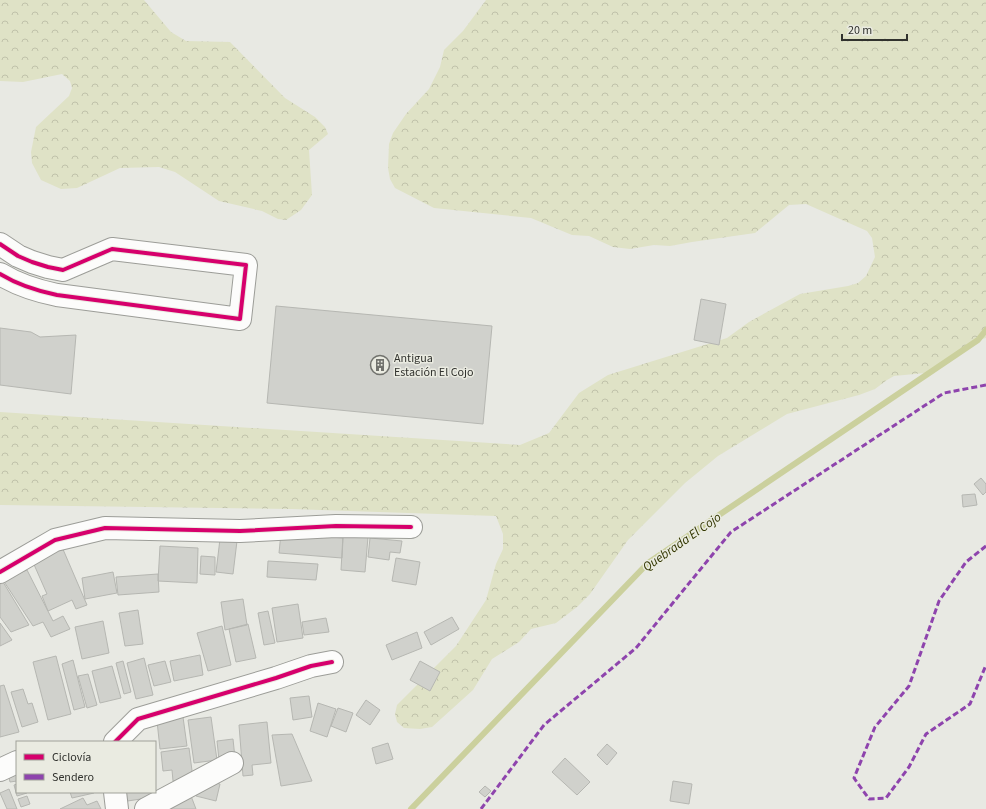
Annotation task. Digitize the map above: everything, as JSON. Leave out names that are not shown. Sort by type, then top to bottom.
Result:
[{"type":"street","points":[[0,244],[18,256],[32,262],[63,270],[112,249],[246,265],[240,319],[40,292],[7,279],[0,274]]},
{"type":"street","points":[[0,572],[55,540],[104,528],[240,531],[336,526],[411,528]]},
{"type":"street","points":[[116,741],[138,719],[276,678],[311,666],[332,662]]},
{"type":"street","points":[[0,770],[16,762]]},
{"type":"street","points":[[146,809],[232,763]]},
{"type":"street","points":[[115,793],[118,809]]},
{"type":"green space","points":[[0,0],[144,0],[171,32],[186,41],[230,42],[285,98],[315,117],[325,127],[328,134],[309,150],[312,195],[301,210],[286,220],[278,219],[262,211],[219,201],[175,172],[159,167],[120,168],[77,188],[61,189],[41,180],[32,163],[31,152],[36,127],[69,96],[72,88],[70,81],[62,74],[23,82],[0,81]]},
{"type":"green space","points":[[486,0],[986,0],[986,338],[946,359],[933,371],[894,376],[875,389],[859,395],[787,414],[718,456],[685,483],[628,540],[590,594],[577,607],[556,623],[531,629],[519,642],[492,659],[473,690],[432,727],[420,729],[404,728],[397,722],[395,714],[397,705],[456,646],[486,600],[496,564],[503,549],[503,534],[496,516],[291,509],[0,505],[0,412],[520,445],[549,433],[579,393],[608,375],[727,338],[749,322],[800,294],[848,286],[858,283],[866,276],[875,257],[872,238],[867,231],[806,204],[789,205],[755,233],[670,246],[654,245],[630,249],[613,247],[589,236],[572,235],[531,218],[434,208],[395,188],[390,179],[388,168],[389,144],[393,133],[406,114],[429,89],[440,67],[444,50],[463,31]]},
{"type":"building","points":[[701,299],[726,304],[719,345],[694,340]]},
{"type":"building","name":"Antigua Estación El Cojo","points":[[276,306],[492,326],[483,424],[267,403]]},
{"type":"building","points":[[0,328],[31,332],[40,337],[76,335],[71,394],[0,385]]},
{"type":"building","points":[[981,478],[986,484],[986,492],[983,495],[974,484]]},
{"type":"building","points":[[975,494],[977,505],[963,507],[962,495]]},
{"type":"building","points":[[281,533],[343,538],[342,558],[279,553]]},
{"type":"building","points":[[343,535],[368,537],[365,572],[341,570]]},
{"type":"building","points":[[370,538],[402,541],[400,553],[390,552],[389,560],[368,557]]},
{"type":"building","points":[[220,539],[237,541],[233,574],[216,572]]},
{"type":"building","points":[[160,546],[198,548],[197,583],[158,581]]},
{"type":"building","points":[[62,547],[87,605],[76,609],[72,600],[48,611],[42,596],[47,594],[32,560]]},
{"type":"building","points":[[201,556],[215,557],[215,575],[200,574]]},
{"type":"building","points":[[396,558],[420,562],[416,585],[392,581]]},
{"type":"building","points":[[268,561],[318,564],[316,580],[267,577]]},
{"type":"building","points":[[27,570],[53,621],[63,616],[70,629],[51,637],[43,622],[33,626],[3,580]]},
{"type":"building","points":[[113,572],[117,593],[85,599],[82,578]]},
{"type":"building","points":[[158,574],[159,592],[118,595],[116,577]]},
{"type":"building","points":[[0,577],[29,625],[11,632],[0,617]]},
{"type":"building","points":[[243,599],[247,625],[225,630],[221,602]]},
{"type":"building","points":[[298,604],[303,638],[277,642],[272,608]]},
{"type":"building","points":[[138,610],[143,644],[125,646],[119,613]]},
{"type":"building","points":[[268,611],[275,643],[264,645],[258,613]]},
{"type":"building","points":[[452,617],[459,629],[431,645],[424,632]]},
{"type":"building","points":[[326,618],[329,632],[304,635],[302,622]]},
{"type":"building","points":[[103,621],[109,653],[82,659],[75,627]]},
{"type":"building","points":[[0,623],[12,640],[0,646]]},
{"type":"building","points":[[248,624],[256,658],[236,662],[229,629]]},
{"type":"building","points":[[222,626],[231,665],[208,671],[197,633]]},
{"type":"building","points":[[417,632],[422,648],[392,660],[386,645]]},
{"type":"building","points":[[200,655],[203,675],[174,681],[170,661]]},
{"type":"building","points":[[56,656],[71,714],[48,720],[33,662]]},
{"type":"building","points":[[144,658],[153,695],[136,699],[127,663]]},
{"type":"building","points":[[73,660],[85,707],[74,710],[62,664]]},
{"type":"building","points":[[123,661],[131,692],[124,694],[116,663]]},
{"type":"building","points":[[165,661],[171,682],[154,686],[148,665]]},
{"type":"building","points":[[420,661],[440,672],[430,691],[410,680]]},
{"type":"building","points":[[112,666],[121,698],[100,703],[92,671]]},
{"type":"building","points":[[88,674],[97,705],[87,708],[78,676]]},
{"type":"building","points":[[4,685],[19,732],[0,737],[0,686]]},
{"type":"building","points":[[23,689],[28,704],[32,703],[38,722],[22,727],[11,692]]},
{"type":"building","points":[[309,696],[312,717],[293,720],[290,698]]},
{"type":"building","points":[[366,700],[380,710],[370,725],[356,715]]},
{"type":"building","points":[[318,703],[336,709],[327,737],[310,731]]},
{"type":"building","points":[[338,708],[353,713],[346,732],[331,726]]},
{"type":"building","points":[[183,717],[187,746],[160,749],[157,721]]},
{"type":"building","points":[[211,717],[217,760],[194,763],[188,720]]},
{"type":"building","points":[[267,722],[271,763],[252,765],[253,775],[243,776],[239,725]]},
{"type":"building","points":[[292,734],[312,781],[281,786],[272,735]]},
{"type":"building","points":[[233,739],[235,758],[219,760],[217,741]]},
{"type":"building","points":[[388,743],[393,759],[376,764],[372,748]]},
{"type":"building","points":[[607,744],[617,753],[607,765],[597,755]]},
{"type":"building","points":[[189,748],[193,778],[173,781],[172,770],[163,771],[161,752]]},
{"type":"building","points":[[565,758],[590,782],[577,795],[552,772]]},
{"type":"building","points":[[8,773],[16,774],[16,781],[10,782]]},
{"type":"building","points":[[673,781],[692,784],[689,804],[670,801]]},
{"type":"building","points":[[212,782],[220,784],[216,801],[196,796],[197,788]]},
{"type":"building","points":[[485,786],[491,791],[485,797],[479,792]]},
{"type":"building","points":[[9,789],[17,809],[7,809],[0,793]]},
{"type":"building","points":[[16,793],[27,793],[17,796]]},
{"type":"building","points":[[70,793],[94,793],[72,798]]},
{"type":"building","points":[[120,793],[154,793],[154,797],[121,802]]},
{"type":"building","points":[[27,796],[30,804],[21,807],[18,799]]},
{"type":"building","points":[[191,796],[196,809],[167,809]]},
{"type":"building","points":[[83,798],[87,805],[97,801],[101,809],[60,809]]},
{"type":"waterway","name":"Quebrada El Cojo","points":[[411,809],[648,563],[978,340],[986,330]]},
{"type":"marked path","points":[[481,809],[544,725],[636,648],[731,532],[944,393],[986,385]]},
{"type":"marked path","points":[[986,546],[966,562],[939,601],[909,686],[875,727],[854,778],[869,799],[886,798],[909,767],[926,734],[970,704],[986,665]]},
{"type":"cycle path","points":[[0,244],[18,256],[32,262],[63,270],[112,249],[246,265],[240,319],[57,295],[28,287],[0,274]]},
{"type":"cycle path","points":[[0,572],[55,540],[105,528],[240,531],[336,526],[411,527]]},
{"type":"cycle path","points":[[116,741],[138,719],[276,678],[311,666],[332,662]]},
{"type":"place","name":"Antigua Estación El Cojo","points":[[380,365]]}]
